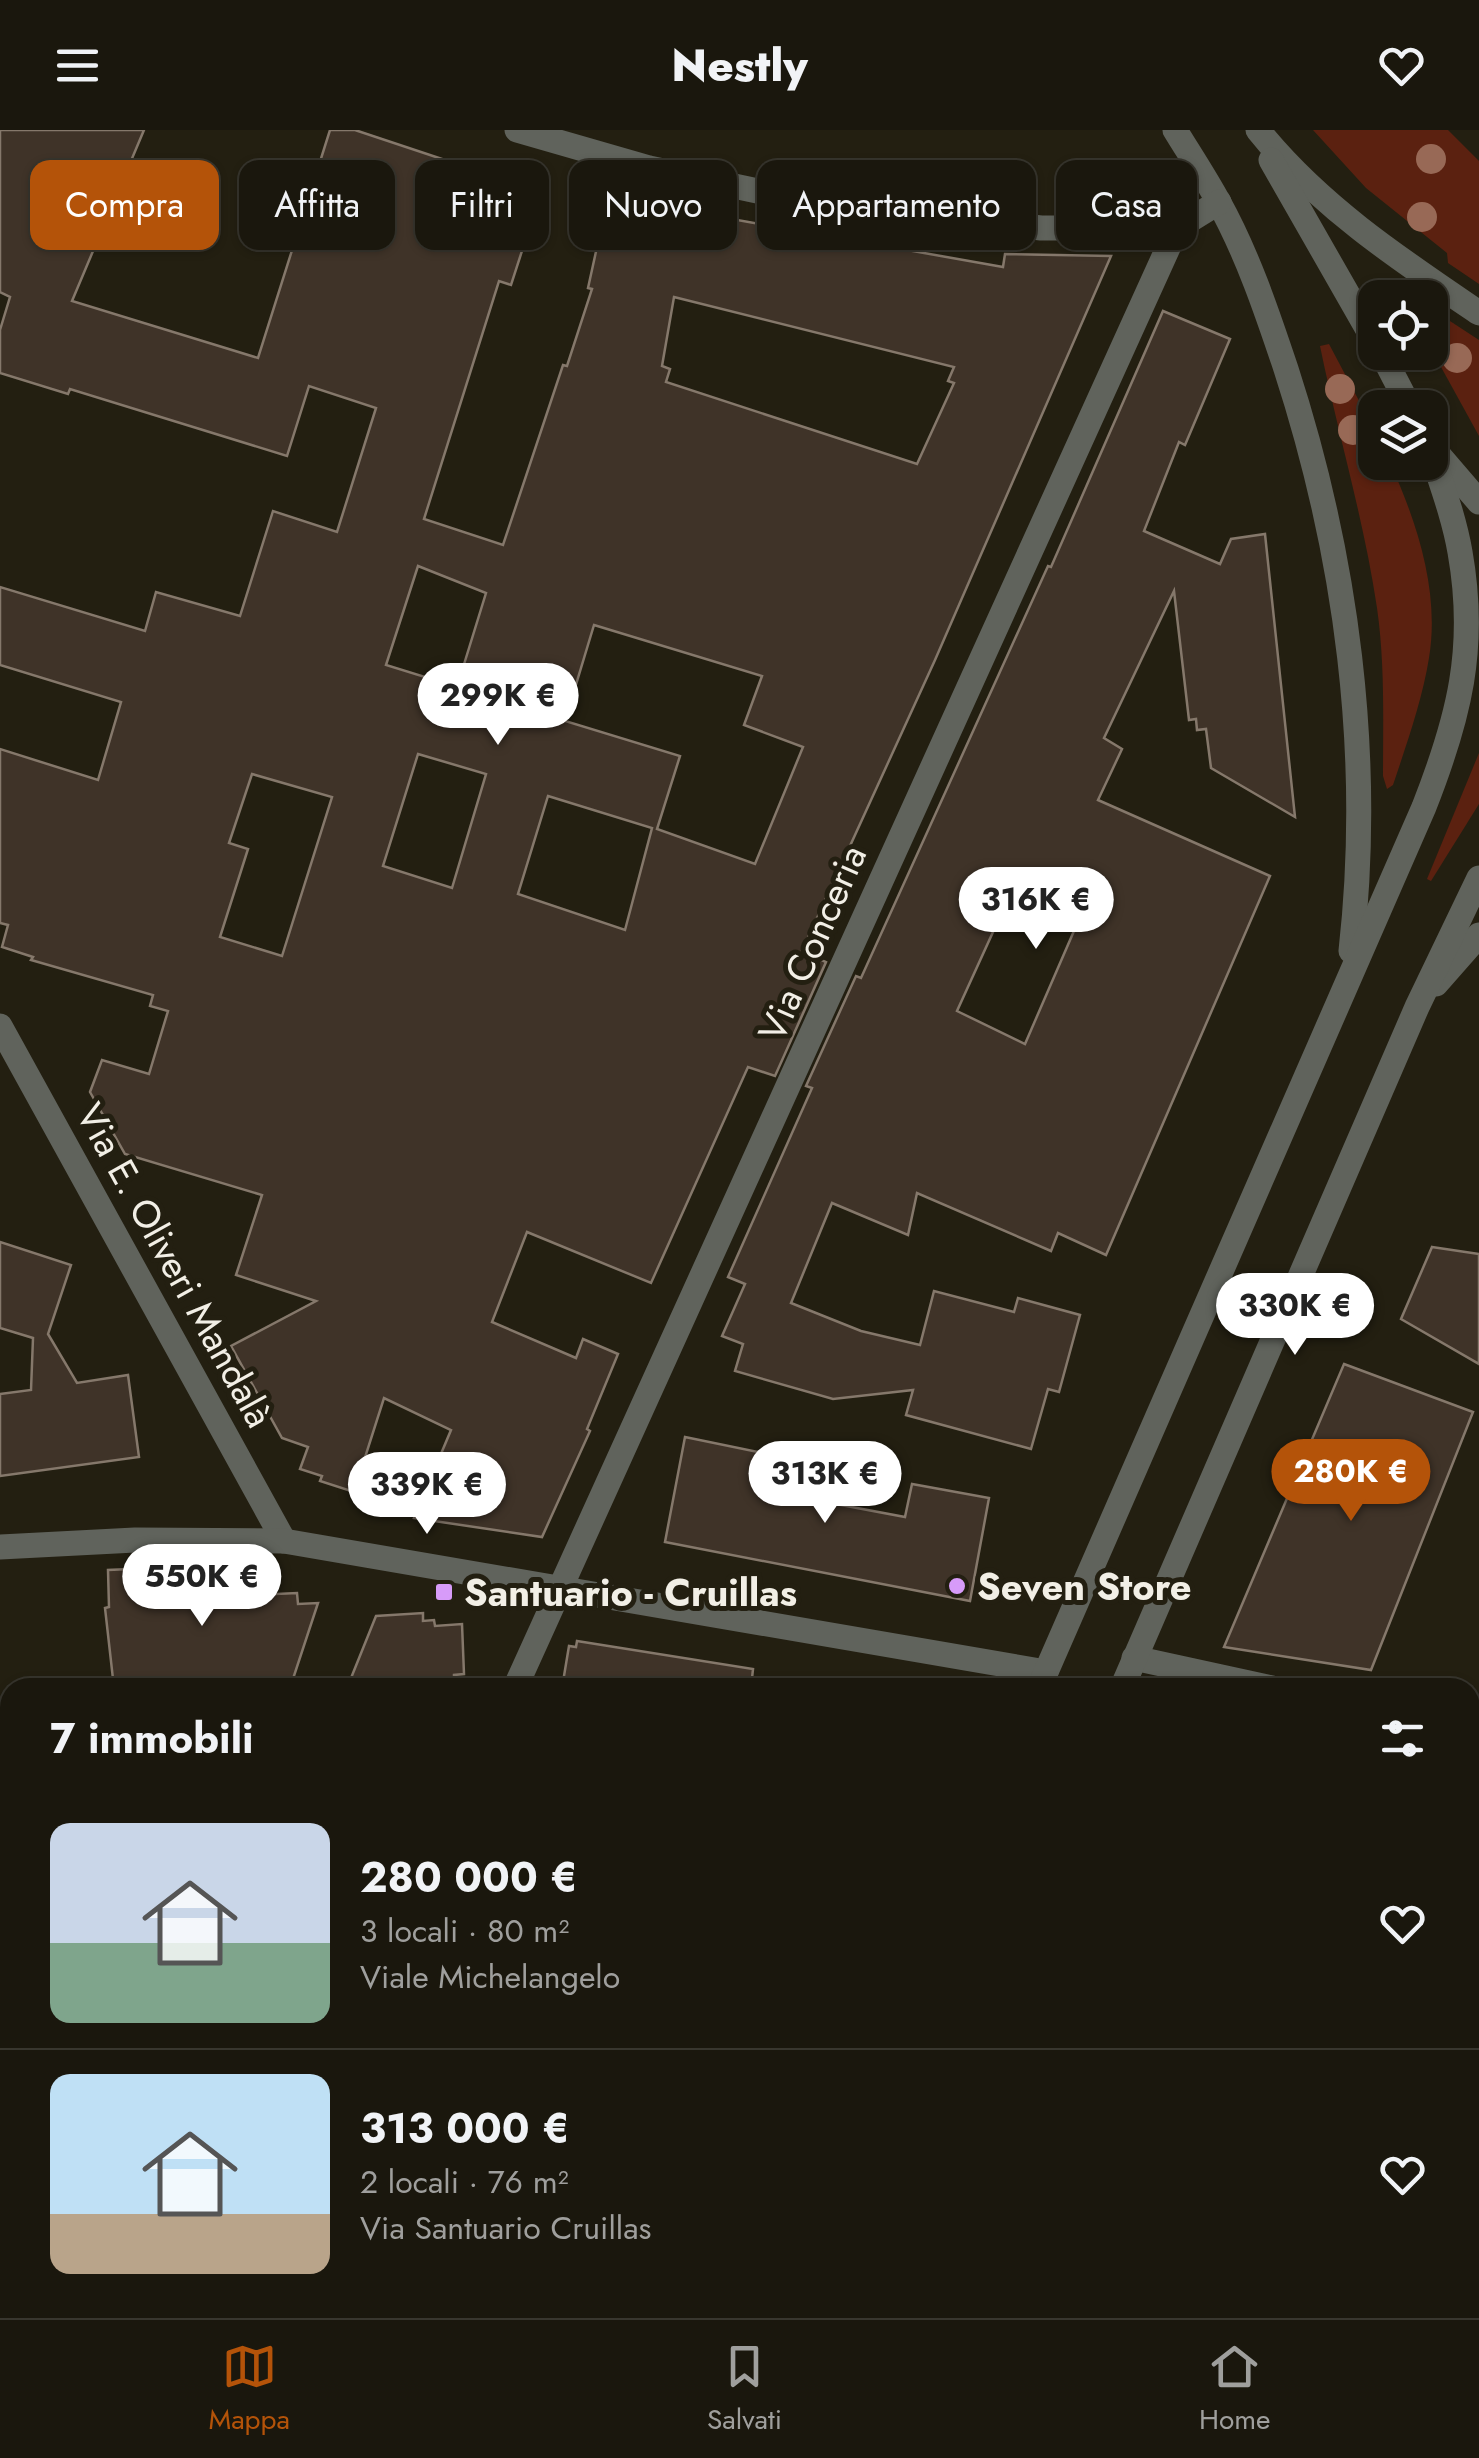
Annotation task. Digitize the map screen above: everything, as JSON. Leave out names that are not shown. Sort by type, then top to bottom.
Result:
[{"type":"street","points":[[517,130],[649,168],[800,200],[1056,228]]},
{"type":"street","points":[[1174,130],[1219,202],[1272,326],[1308,437],[1344,615],[1356,708],[1360,842],[1348,978]]},
{"type":"street","points":[[1255,130],[1356,226],[1479,312]]},
{"type":"street","points":[[1255,130],[1358,312]]},
{"type":"street","points":[[1197,216],[1219,202]]},
{"type":"street","name":"Via Conceria","points":[[520,1678],[1167,250]]},
{"type":"street","points":[[1448,467],[1479,502]]},
{"type":"street","points":[[1043,1678],[1441,765],[1456,721],[1465,675],[1465,602],[1460,551],[1440,480]]},
{"type":"street","points":[[1126,1678],[1417,1007],[1479,878]]},
{"type":"street","points":[[1417,1007],[1479,935]]},
{"type":"street","name":"Via E. Oliveri Mandalà","points":[[0,1026],[284,1541]]},
{"type":"street","points":[[0,1548],[135,1540],[284,1541],[562,1588],[1032,1678]]},
{"type":"street","points":[[1134,1658],[1226,1678]]},
{"type":"shaded area","points":[[1313,130],[1448,130],[1479,161],[1479,284],[1448,263],[1447,253],[1366,188]]},
{"type":"shaded area","points":[[1448,320],[1479,340],[1479,436],[1443,370],[1448,370]]},
{"type":"shaded area","points":[[1329,344],[1358,399],[1358,480],[1397,480],[1417,533],[1429,583],[1432,633],[1426,674],[1393,785],[1387,789],[1383,776],[1377,608],[1320,346]]},
{"type":"shaded area","points":[[1479,753],[1479,804],[1431,881],[1427,879]]},
{"type":"building","points":[[0,130],[144,130],[131,160],[30,160],[30,250],[93,250],[72,301],[258,358],[292,250],[395,250],[395,160],[321,160],[330,130],[355,130],[445,160],[415,160],[415,250],[522,250],[511,285],[499,281],[424,519],[503,545],[592,289],[588,288],[596,250],[737,250],[737,220],[757,223],[757,250],[907,250],[1003,267],[1005,254],[1111,256],[935,660],[802,951],[826,962],[775,1076],[748,1067],[651,1283],[527,1232],[492,1322],[576,1358],[583,1339],[618,1354],[587,1429],[590,1431],[542,1537],[414,1518],[451,1430],[384,1398],[354,1492],[320,1481],[322,1476],[300,1469],[308,1447],[282,1438],[231,1346],[316,1301],[236,1275],[262,1195],[125,1154],[90,1092],[102,1060],[149,1074],[168,1011],[150,1006],[153,995],[31,960],[33,957],[2,947],[8,925],[0,923],[0,749],[98,780],[121,702],[0,665],[0,587],[145,631],[156,592],[240,616],[273,511],[337,532],[376,408],[309,386],[287,456],[70,389],[68,394],[0,373],[0,330],[10,297],[0,292]],"holes":[[[674,297],[954,367],[948,381],[954,383],[917,464],[666,382],[670,369],[662,366]],[[418,566],[486,593],[457,687],[386,665]],[[594,625],[762,676],[744,725],[803,747],[755,864],[657,829],[680,756],[565,721]],[[418,754],[486,774],[452,888],[383,866]],[[252,774],[332,797],[282,956],[220,937],[248,849],[229,843]],[[548,796],[652,828],[625,930],[518,894]]]},
{"type":"building","points":[[1163,311],[1230,339],[1185,445],[1179,442],[1144,531],[1220,564],[1231,539],[1265,534],[1295,817],[1211,768],[1206,729],[1197,730],[1196,719],[1189,720],[1174,591],[1104,738],[1122,749],[1098,800],[1270,876],[1106,1255],[1058,1233],[1051,1251],[917,1193],[908,1235],[832,1203],[791,1303],[861,1331],[920,1345],[934,1291],[1014,1312],[1018,1298],[1080,1315],[1059,1392],[1048,1389],[1031,1449],[906,1415],[913,1390],[833,1399],[735,1371],[743,1344],[722,1336],[745,1284],[728,1277],[812,1088],[806,1086],[856,976],[861,978],[1048,566],[1051,567]],"holes":[[[1014,886],[1080,917],[1025,1044],[957,1011]]]},
{"type":"building","points":[[0,1242],[71,1265],[48,1334],[77,1383],[128,1375],[139,1457],[0,1476],[0,1394],[31,1390],[33,1338],[0,1328]]},
{"type":"building","points":[[1432,1247],[1479,1254],[1479,1364],[1401,1319]]},
{"type":"building","points":[[1344,1364],[1473,1412],[1371,1670],[1224,1647]]},
{"type":"building","points":[[685,1437],[763,1453],[756,1489],[905,1517],[912,1484],[989,1498],[970,1601],[665,1542]]},
{"type":"building","points":[[223,1565],[223,1570],[251,1569],[252,1595],[297,1593],[298,1604],[318,1603],[293,1678],[113,1678],[105,1608],[109,1607],[108,1570]]},
{"type":"building","points":[[423,1613],[423,1621],[434,1620],[435,1626],[462,1624],[464,1674],[454,1678],[351,1678],[376,1616]]},
{"type":"building","points":[[577,1641],[753,1669],[752,1678],[564,1678],[569,1646],[576,1647]]},
{"type":"place","name":"Seven Store","points":[[957,1586]]},
{"type":"place","name":"Santuario - Cruillas","points":[[444,1592]]}]
